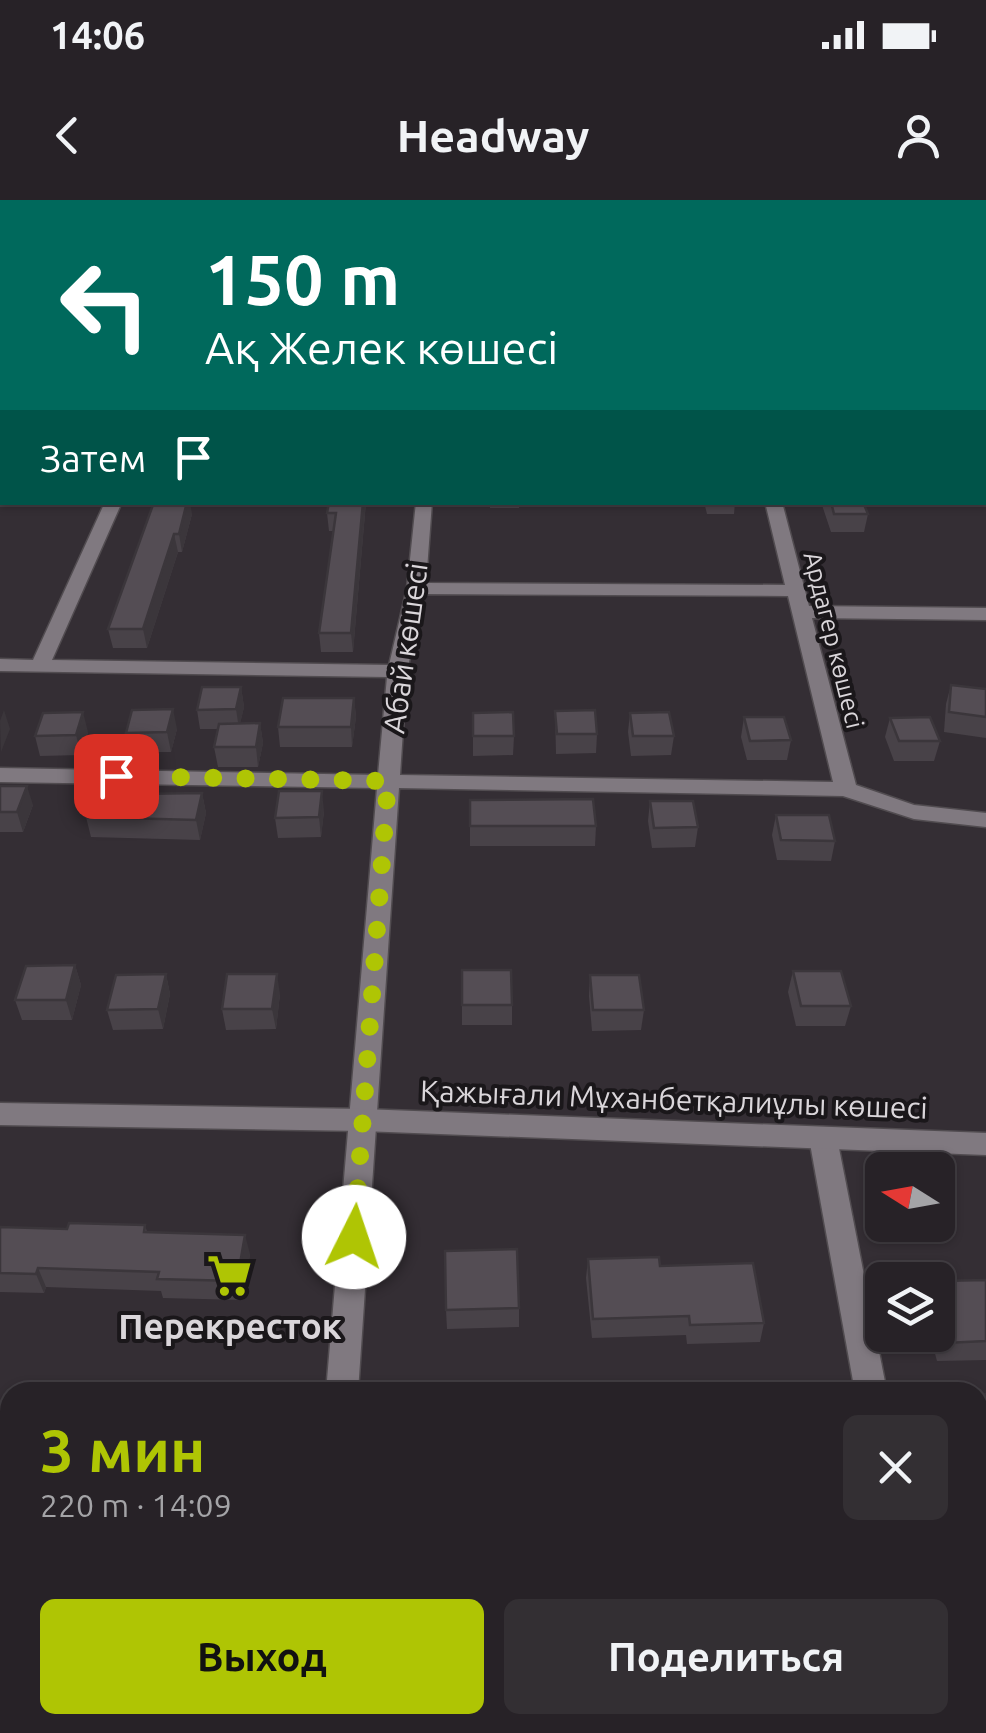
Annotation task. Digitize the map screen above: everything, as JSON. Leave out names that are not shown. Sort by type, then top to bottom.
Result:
[{"type":"street","points":[[40,665],[113,505]]},
{"type":"street","name":"Абай көшесі","points":[[343,1382],[397,671],[416,588],[424,505]]},
{"type":"street","name":"Ардагер көшесі","points":[[774,505],[846,790]]},
{"type":"street","points":[[416,588],[799,601],[986,614]]},
{"type":"street","points":[[0,665],[397,671]]},
{"type":"street","points":[[0,775],[846,790],[900,812],[986,820]]},
{"type":"street","name":"Қажығали Мұханбетқалиұлы көшесі","points":[[0,1114],[363,1120],[986,1144]]},
{"type":"street","points":[[823,1138],[869,1382]]},
{"type":"building","points":[[153,505],[186,505],[143,629],[108,629]]},
{"type":"building","points":[[328,505],[363,505],[351,633],[319,633],[336,513],[327,513]]},
{"type":"building","points":[[832,505],[864,505],[868,514],[834,514]]},
{"type":"building","points":[[951,685],[986,689],[986,717],[949,712]]},
{"type":"building","points":[[202,687],[241,687],[236,709],[197,710]]},
{"type":"building","points":[[283,698],[354,698],[351,727],[278,727]]},
{"type":"building","points":[[173,709],[167,732],[126,733],[132,710]]},
{"type":"building","points":[[595,710],[597,734],[557,734],[555,711]]},
{"type":"building","points":[[83,712],[76,735],[35,736],[43,713]]},
{"type":"building","points":[[513,712],[514,736],[473,736],[473,713]]},
{"type":"building","points":[[669,712],[674,736],[633,736],[630,713]]},
{"type":"building","points":[[744,717],[784,717],[791,740],[750,741]]},
{"type":"building","points":[[930,717],[940,741],[899,741],[890,718]]},
{"type":"building","points":[[260,723],[256,747],[214,747],[219,724]]},
{"type":"building","points":[[0,786],[27,786],[17,812],[0,812]]},
{"type":"building","points":[[94,790],[202,793],[196,820],[86,817]]},
{"type":"building","points":[[279,791],[322,791],[319,817],[275,818]]},
{"type":"building","points":[[593,799],[596,826],[470,826],[470,800]]},
{"type":"building","points":[[650,801],[693,801],[698,827],[654,828]]},
{"type":"building","points":[[776,815],[829,815],[835,841],[781,840]]},
{"type":"building","points":[[75,965],[66,1000],[15,1000],[26,966]]},
{"type":"building","points":[[462,970],[511,970],[512,1005],[462,1005]]},
{"type":"building","points":[[793,971],[841,971],[851,1006],[801,1006]]},
{"type":"building","points":[[166,974],[158,1009],[107,1010],[116,975]]},
{"type":"building","points":[[227,974],[277,974],[272,1009],[222,1009]]},
{"type":"building","points":[[590,975],[639,975],[644,1010],[593,1010]]},
{"type":"building","points":[[69,1223],[145,1225],[144,1232],[245,1235],[237,1281],[157,1279],[159,1272],[38,1268],[36,1274],[0,1273],[0,1227],[67,1229]]},
{"type":"building","points":[[517,1249],[519,1308],[446,1310],[445,1251]]},
{"type":"building","points":[[659,1257],[660,1266],[753,1263],[764,1323],[690,1325],[689,1316],[593,1319],[588,1259]]},
{"type":"building","points":[[986,1280],[986,1341],[955,1343],[955,1281]]},
{"type":"place","name":"Перекресток","points":[[230,1276]]},
{"type":"route","points":[[116,776],[388,781],[354,1237]]}]
